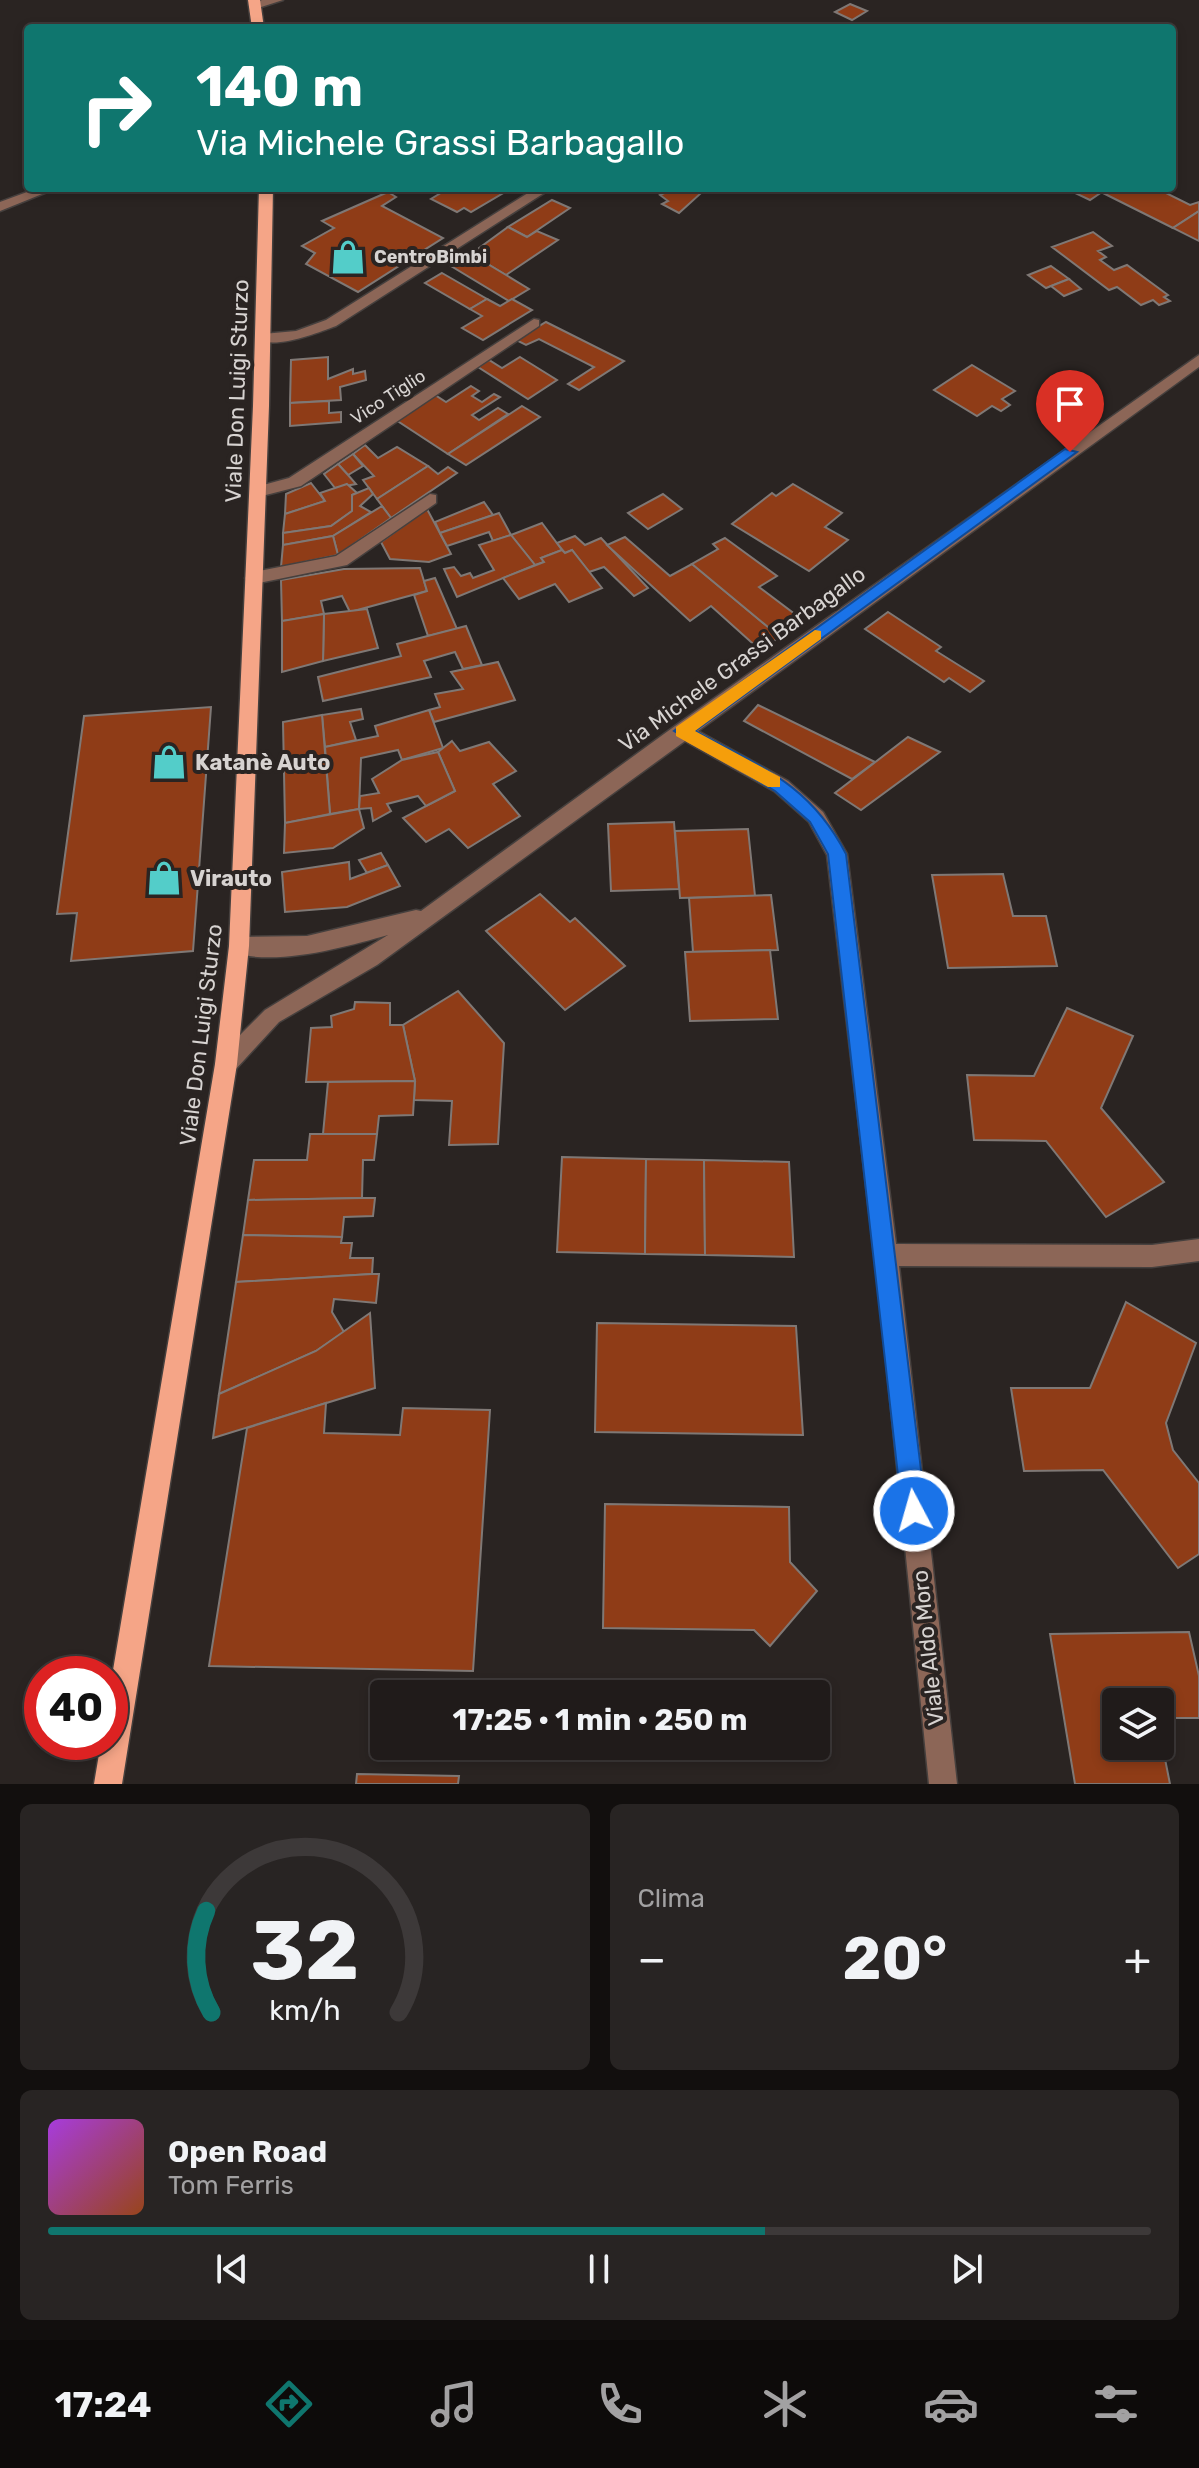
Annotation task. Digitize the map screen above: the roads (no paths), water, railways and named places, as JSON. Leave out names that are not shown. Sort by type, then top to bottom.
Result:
[{"type":"main road","points":[[255,2],[258,24]]},
{"type":"main road","name":"Viale Don Luigi Sturzo","points":[[108,1784],[226,1064],[239,946],[258,492],[266,192]]},
{"type":"street","points":[[255,2],[277,0]]},
{"type":"street","points":[[0,207],[39,192]]},
{"type":"street","points":[[263,338],[298,335],[331,323],[539,192]]},
{"type":"street","name":"Vico Tiglio","points":[[258,492],[295,482],[534,323]]},
{"type":"street","name":"Via Michele Grassi Barbagallo","points":[[226,1064],[272,1016],[370,959],[1199,360]]},
{"type":"street","points":[[254,578],[341,561],[430,499]]},
{"type":"street","name":"Viale Aldo Moro","points":[[682,731],[781,786],[816,817],[837,854],[886,1255],[943,1784]]},
{"type":"street","points":[[239,946],[279,950],[339,941],[432,914]]},
{"type":"street","points":[[886,1255],[1152,1256],[1199,1250]]},
{"type":"place","name":"CentroBimbi","points":[[348,257]]},
{"type":"place","name":"Katanè Auto","points":[[169,762]]},
{"type":"place","name":"Virauto","points":[[164,878]]}]
